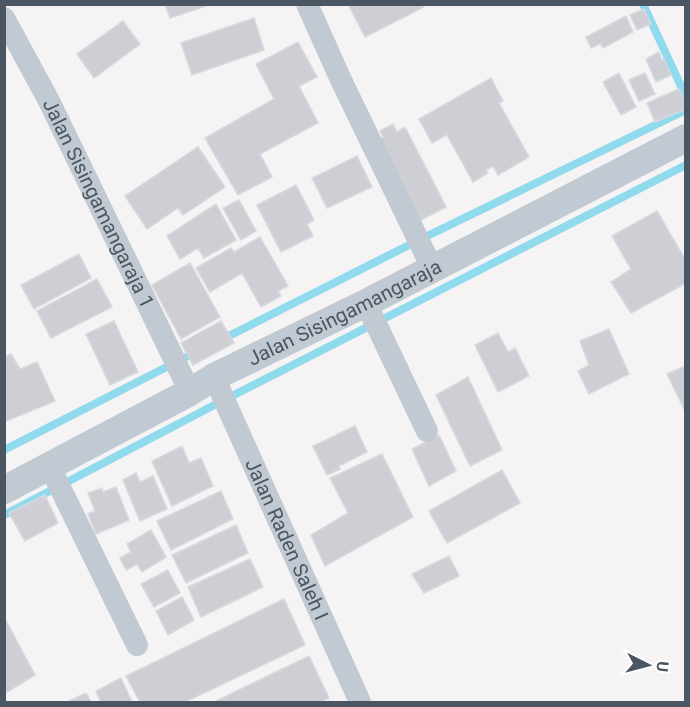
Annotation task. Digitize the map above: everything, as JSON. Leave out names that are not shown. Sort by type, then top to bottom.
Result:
[{"type":"street","points":[[307,4],[432,268]]},
{"type":"street","name":"Jalan Sisingamangaraja 1","points":[[4,18],[49,100],[190,392]]},
{"type":"street","name":"Jalan Sisingamangaraja","points":[[4,490],[190,392],[214,377],[366,303],[686,138]]},
{"type":"street","points":[[366,303],[427,432]]},
{"type":"street","name":"Jalan Raden Saleh I","points":[[214,377],[360,702]]},
{"type":"street","points":[[50,466],[137,645]]},
{"type":"building","points":[[165,4],[212,4],[170,18]]},
{"type":"building","points":[[348,4],[422,4],[424,7],[365,37]]},
{"type":"building","points":[[644,9],[651,24],[637,30],[630,15]]},
{"type":"building","points":[[626,16],[633,32],[603,48],[601,43],[591,48],[586,37]]},
{"type":"building","points":[[254,18],[264,50],[192,75],[181,43]]},
{"type":"building","points":[[123,21],[140,44],[94,78],[77,54]]},
{"type":"building","points":[[298,42],[317,77],[299,86],[318,123],[260,154],[272,177],[238,195],[205,138],[274,99],[256,64]]},
{"type":"building","points":[[659,52],[671,75],[656,82],[646,59]]},
{"type":"building","points":[[619,73],[636,107],[621,115],[603,82]]},
{"type":"building","points":[[645,73],[655,94],[639,101],[629,80]]},
{"type":"building","points":[[491,78],[503,101],[499,103],[529,157],[498,175],[493,166],[486,170],[488,173],[473,182],[447,135],[432,143],[419,119]]},
{"type":"building","points":[[679,89],[686,109],[655,122],[647,103]]},
{"type":"building","points":[[393,124],[397,132],[405,127],[446,207],[419,221],[378,140],[383,137],[380,131]]},
{"type":"building","points":[[198,147],[225,187],[183,215],[178,208],[147,229],[125,196]]},
{"type":"building","points":[[357,156],[372,187],[327,208],[312,178]]},
{"type":"building","points":[[296,185],[314,220],[307,224],[313,236],[281,252],[257,205]]},
{"type":"building","points":[[239,200],[256,231],[241,240],[223,208]]},
{"type":"building","points":[[216,204],[236,240],[204,258],[198,248],[180,259],[167,236]]},
{"type":"building","points":[[657,211],[686,261],[686,283],[631,313],[611,282],[631,269],[612,236]]},
{"type":"building","points":[[260,237],[288,286],[278,291],[281,296],[261,307],[242,273],[210,292],[196,268],[231,248],[234,252]]},
{"type":"building","points":[[79,254],[91,278],[34,309],[21,285]]},
{"type":"building","points":[[190,263],[220,317],[181,339],[152,285]]},
{"type":"building","points":[[97,279],[112,307],[51,338],[37,311]]},
{"type":"building","points":[[114,321],[138,372],[110,385],[86,334]]},
{"type":"building","points":[[221,321],[234,343],[193,365],[181,343]]},
{"type":"building","points":[[609,329],[629,374],[589,394],[578,371],[589,365],[580,341]]},
{"type":"building","points":[[498,333],[508,352],[515,348],[529,376],[498,392],[475,345]]},
{"type":"building","points":[[11,354],[20,369],[37,362],[55,401],[4,422],[4,357]]},
{"type":"building","points":[[686,366],[686,413],[667,374]]},
{"type":"building","points":[[468,377],[502,450],[470,466],[436,395]]},
{"type":"building","points":[[355,426],[367,452],[339,466],[340,469],[327,475],[313,446]]},
{"type":"building","points":[[439,435],[456,471],[429,486],[412,449]]},
{"type":"building","points":[[182,446],[189,463],[201,458],[213,486],[172,506],[152,461]]},
{"type":"building","points":[[382,454],[413,517],[325,566],[311,535],[348,513],[330,478]]},
{"type":"building","points":[[502,470],[520,503],[447,543],[429,511]]},
{"type":"building","points":[[136,473],[140,482],[153,476],[167,509],[140,521],[123,480]]},
{"type":"building","points":[[116,487],[129,520],[96,534],[88,514],[95,511],[88,493],[102,488],[103,492]]},
{"type":"building","points":[[221,491],[233,519],[171,550],[157,521]]},
{"type":"building","points":[[45,495],[58,523],[25,541],[9,513]]},
{"type":"building","points":[[236,525],[248,553],[186,583],[172,555]]},
{"type":"building","points":[[151,530],[166,557],[142,572],[137,564],[126,570],[120,558],[131,552],[127,544]]},
{"type":"building","points":[[449,556],[459,576],[424,593],[412,574]]},
{"type":"building","points":[[250,559],[263,587],[201,617],[188,587]]},
{"type":"building","points":[[168,570],[180,593],[154,607],[141,584]]},
{"type":"building","points":[[182,597],[194,620],[168,635],[156,611]]},
{"type":"building","points":[[284,599],[305,645],[185,702],[140,702],[126,676]]},
{"type":"building","points":[[4,617],[35,675],[4,694]]},
{"type":"building","points":[[309,656],[329,698],[320,702],[214,702]]},
{"type":"building","points":[[121,678],[132,702],[101,702],[96,691]]},
{"type":"building","points":[[86,693],[91,702],[67,702]]},
{"type":"waterway","points":[[643,4],[686,97]]},
{"type":"waterway","points":[[221,340],[419,240],[686,110]]},
{"type":"waterway","points":[[4,515],[224,400],[686,165]]},
{"type":"waterway","points":[[4,450],[198,351]]}]
